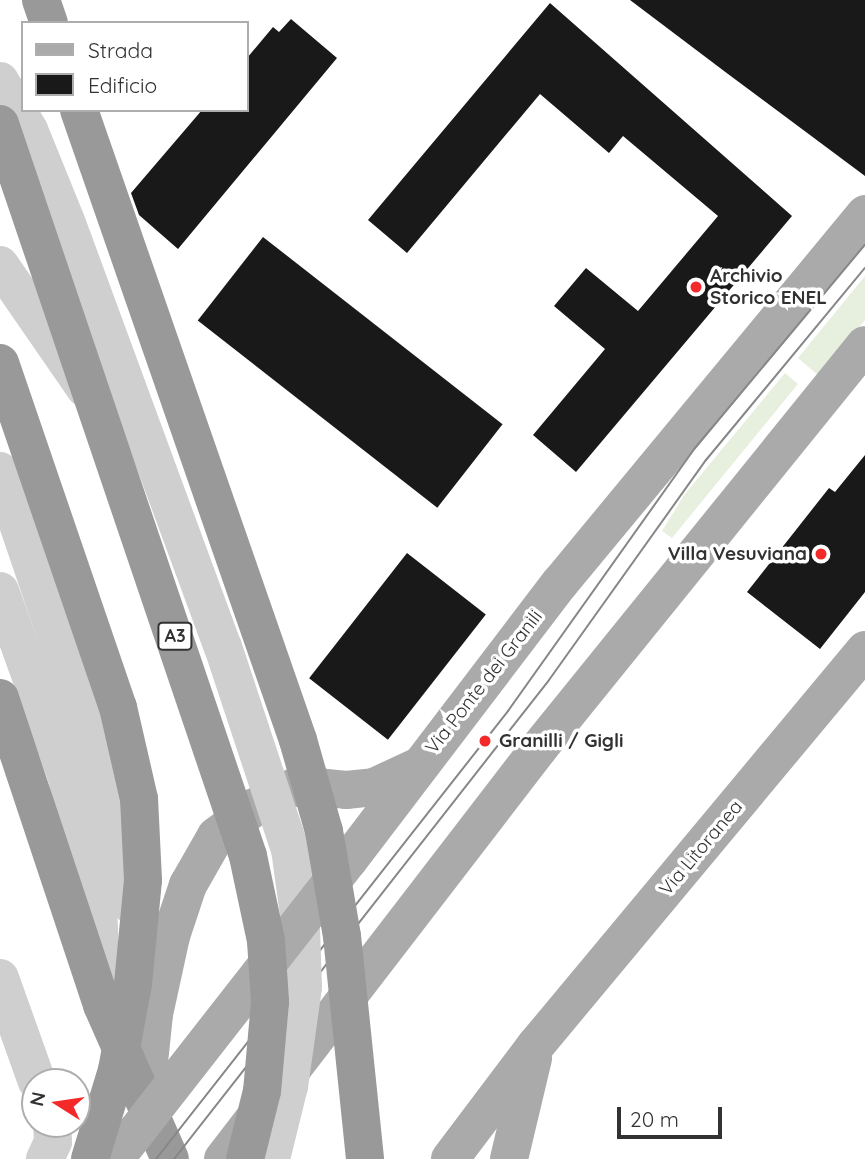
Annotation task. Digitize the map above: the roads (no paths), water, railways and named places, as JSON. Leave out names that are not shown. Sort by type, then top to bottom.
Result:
[{"type":"highway","points":[[41,0],[48,21]]},
{"type":"highway","points":[[80,112],[298,740],[324,831],[342,936],[365,1159]]},
{"type":"highway","name":"A3","points":[[0,124],[248,856],[266,941],[270,1002],[262,1091],[245,1159]]},
{"type":"highway","points":[[0,363],[130,747],[143,837],[138,936],[117,1070],[90,1159]]},
{"type":"highway","points":[[0,698],[102,1005],[170,1159]]},
{"type":"main road","name":"Via Ponte dei Granili","points":[[116,1159],[560,583],[865,214]]},
{"type":"main road","points":[[223,1159],[540,748],[865,345]]},
{"type":"main road","name":"Via Litoranea","points":[[450,1159],[536,1045],[865,650]]},
{"type":"main road","points":[[145,1100],[154,1014],[188,885],[216,836],[255,807],[298,785],[346,790],[374,787],[420,765]]},
{"type":"main road","points":[[509,1159],[536,1045]]},
{"type":"street","points":[[0,81],[29,130],[66,221],[223,647],[290,849],[302,929],[303,987],[289,1086],[271,1159]]},
{"type":"street","points":[[0,265],[145,472],[167,515],[228,691],[247,730],[275,766],[298,785]]},
{"type":"street","points":[[0,471],[90,736],[138,936]]},
{"type":"street","points":[[0,591],[66,774],[97,902],[102,1005]]},
{"type":"street","points":[[290,849],[342,936]]},
{"type":"street","points":[[0,978],[32,1068]]},
{"type":"street","points":[[45,1159],[53,1138]]},
{"type":"tram line","points":[[156,1159],[508,711],[695,448],[865,245]]},
{"type":"tram line","points":[[174,1159],[549,680],[706,460],[865,268]]},
{"type":"place","name":"Archivio Storico ENEL","points":[[696,287]]},
{"type":"place","name":"Villa Vesuviana","points":[[821,554]]},
{"type":"place","name":"Granilli / Gigli","points":[[485,741]]}]
